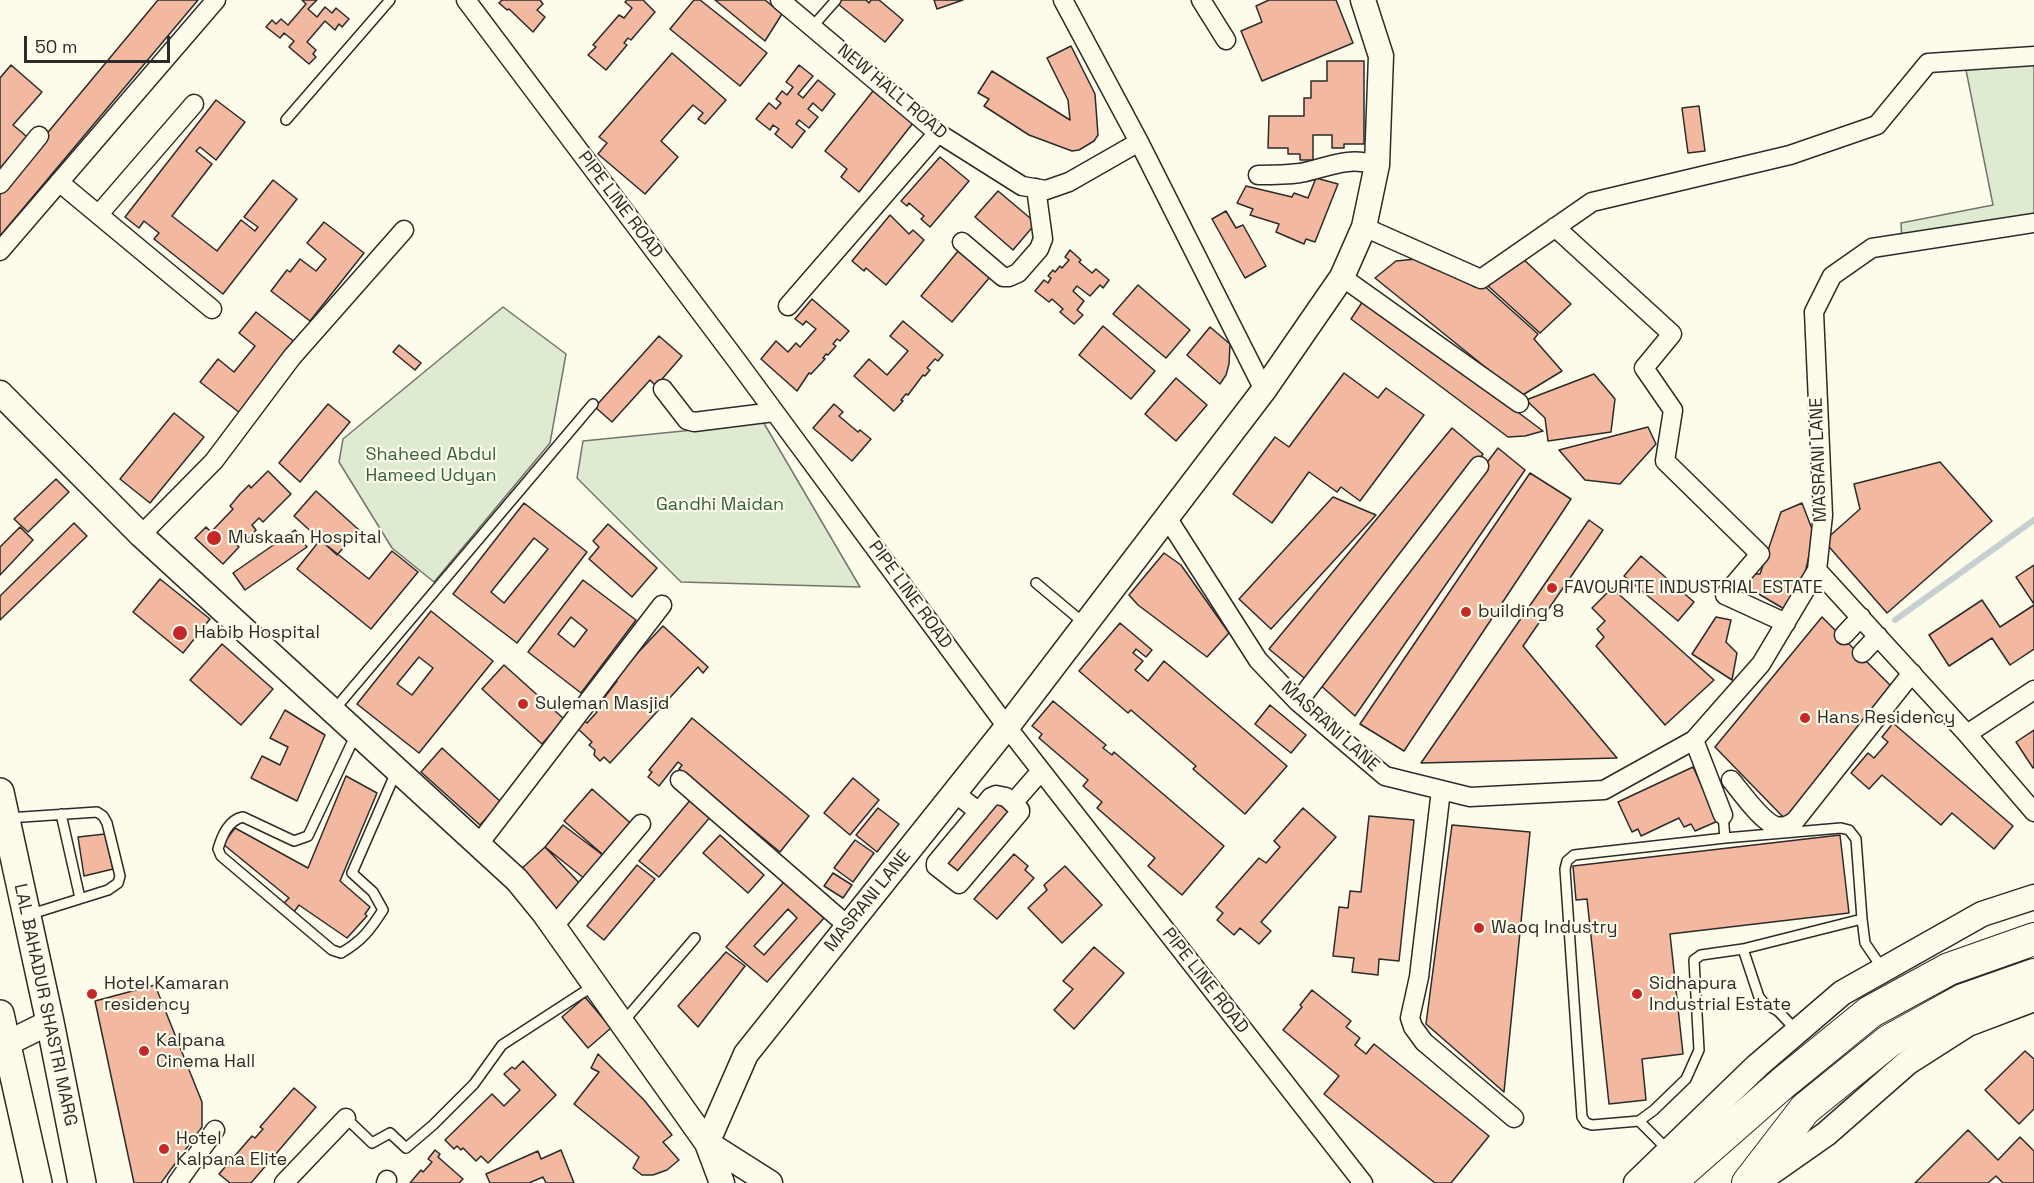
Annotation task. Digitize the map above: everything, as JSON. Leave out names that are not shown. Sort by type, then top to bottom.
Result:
[{"type":"highway","points":[[1669,1183],[1745,1097],[1870,1012],[1949,969],[2034,939]]},
{"type":"highway","points":[[1748,1183],[1805,1109],[1889,1041],[1963,1000],[2034,975]]},
{"type":"main road","name":"LAL BAHADUR SHASTRI MARG","points":[[0,792],[82,1183]]},
{"type":"main road","points":[[0,1014],[3,1045],[38,1183]]},
{"type":"street","points":[[0,250],[216,0]]},
{"type":"street","name":"PIPE LINE ROAD","points":[[466,0],[1007,727],[1363,1183]]},
{"type":"street","name":"NEW HALL ROAD","points":[[780,0],[938,133],[1023,186],[1036,188]]},
{"type":"street","points":[[1064,0],[1139,142],[1264,390]]},
{"type":"street","points":[[1201,0],[1226,40]]},
{"type":"street","points":[[1166,516],[1264,390],[1342,277],[1364,227],[1377,165],[1381,56],[1363,0]]},
{"type":"street","points":[[1364,227],[1481,279],[1592,202],[1790,155],[1877,125],[1928,63],[2034,56]]},
{"type":"street","points":[[99,214],[194,104]]},
{"type":"street","points":[[788,306],[938,133]]},
{"type":"street","points":[[0,184],[39,136]]},
{"type":"street","points":[[962,242],[1003,277],[1018,273],[1039,249],[1043,238],[1036,188],[1046,190],[1069,182],[1139,142]]},
{"type":"street","points":[[1258,175],[1301,172],[1354,160],[1377,165]]},
{"type":"street","points":[[59,182],[212,309]]},
{"type":"street","name":"MASRANI LANE","points":[[707,1143],[746,1053],[1007,727],[1166,516],[1258,660],[1298,702],[1385,776],[1470,797],[1604,790],[1694,740],[1761,663],[1817,570],[1823,515],[1814,312],[1832,276],[1872,248],[2034,223]]},
{"type":"street","points":[[1555,227],[1671,334],[1644,368],[1673,410],[1665,461],[1760,554],[1725,595],[1786,623]]},
{"type":"street","points":[[141,535],[214,461],[292,357],[404,230]]},
{"type":"street","points":[[1342,277],[1519,403]]},
{"type":"street","points":[[663,389],[687,420],[694,422],[774,412]]},
{"type":"street","points":[[0,393],[141,535],[517,880],[554,926],[707,1143],[722,1183]]},
{"type":"street","points":[[1298,702],[1479,466]]},
{"type":"street","points":[[1817,570],[1967,734],[2034,812]]},
{"type":"street","points":[[478,845],[662,605]]},
{"type":"street","points":[[1844,635],[1861,617]]},
{"type":"street","points":[[1862,653],[1878,636]]},
{"type":"street","points":[[1889,681],[1908,669]]},
{"type":"street","points":[[1720,807],[1736,786],[1768,822],[1786,826],[1795,821],[1908,669]]},
{"type":"street","points":[[1967,734],[2034,690]]},
{"type":"street","points":[[1694,740],[1720,807]]},
{"type":"street","points":[[1012,803],[1041,771]]},
{"type":"street","points":[[680,780],[848,926]]},
{"type":"street","points":[[1441,790],[1419,976],[1410,1018],[1413,1027],[1424,1042],[1514,1118]]},
{"type":"street","points":[[955,793],[979,812]]},
{"type":"street","points":[[996,795],[1006,797],[1020,810],[959,884],[936,866],[936,863],[979,812],[991,797],[996,795]]},
{"type":"street","points":[[554,926],[641,824]]},
{"type":"street","points":[[1636,1183],[1669,1151],[1745,1097],[1797,1031],[1842,993],[1982,914],[2034,897]]},
{"type":"street","points":[[1756,1183],[1826,1134],[1907,1063],[1968,1024],[2034,999]]},
{"type":"street","points":[[3,1045],[50,1022]]},
{"type":"street","points":[[284,1183],[346,1118]]},
{"type":"street","points":[[177,1183],[215,1130]]},
{"type":"street","points":[[707,1143],[770,1183]]},
{"type":"lane","points":[[286,120],[390,0]]},
{"type":"lane","points":[[813,26],[836,0]]},
{"type":"lane","points":[[332,711],[593,404]]},
{"type":"lane","points":[[1036,583],[1085,624]]},
{"type":"lane","points":[[356,733],[308,836],[294,841],[243,817],[236,818],[231,823],[218,849],[221,856],[332,950],[341,954],[358,944],[383,910],[373,892],[352,873],[397,770]]},
{"type":"lane","points":[[1720,807],[1725,838]]},
{"type":"lane","points":[[6,819],[97,812],[107,823],[120,876],[118,883],[108,890],[27,915]]},
{"type":"lane","points":[[61,814],[80,898]]},
{"type":"lane","points":[[1862,919],[1743,949],[1701,955],[1694,960],[1700,1050],[1686,1079],[1654,1110],[1638,1120],[1592,1125],[1586,1123],[1582,1117],[1565,869],[1567,861],[1574,855],[1725,838],[1841,828],[1849,830],[1856,839],[1865,943],[1883,969]]},
{"type":"lane","points":[[622,1023],[695,938]]},
{"type":"lane","points":[[1743,949],[1759,997],[1764,1003],[1778,1011],[1797,1031]]},
{"type":"lane","points":[[346,1118],[372,1143],[390,1133],[406,1148],[474,1084],[502,1045],[595,984]]},
{"type":"lane","points":[[1638,1120],[1669,1151]]},
{"type":"green space","points":[[2034,62],[2034,226],[1902,241],[1901,223],[1993,205],[1966,70]]},
{"type":"green space","name":"Shaheed Abdul Hameed Udyan","points":[[503,307],[566,354],[550,443],[434,582],[392,548],[339,462],[343,439]]},
{"type":"green space","name":"Gandhi Maidan","points":[[755,408],[860,587],[681,582],[577,478],[583,441],[713,428]]},
{"type":"building","points":[[158,0],[198,0],[0,236],[0,190]]},
{"type":"building","points":[[302,0],[317,0],[308,9],[317,17],[325,7],[332,13],[336,8],[349,19],[342,27],[339,24],[335,30],[325,21],[307,42],[316,50],[313,54],[316,57],[309,64],[289,47],[294,41],[284,33],[280,38],[266,27],[272,20],[276,24],[281,19],[288,25],[306,4]]},
{"type":"building","points":[[502,0],[540,0],[543,4],[537,10],[545,17],[533,32],[509,9],[507,10],[499,3]]},
{"type":"building","points":[[643,0],[655,12],[631,40],[628,38],[624,43],[627,45],[606,70],[588,55],[596,47],[593,45],[619,15],[624,18],[632,8],[625,2]]},
{"type":"building","points":[[694,0],[700,0],[767,53],[740,86],[670,29]]},
{"type":"building","points":[[715,0],[765,0],[782,14],[765,41]]},
{"type":"building","points":[[841,0],[866,0],[869,3],[871,0],[879,0],[903,20],[885,42],[838,4]]},
{"type":"building","points":[[934,0],[963,0],[937,9]]},
{"type":"building","points":[[1269,0],[1336,0],[1353,43],[1262,81],[1241,31],[1262,22],[1256,6]]},
{"type":"building","points":[[1071,46],[1095,94],[1098,135],[1094,141],[1079,150],[1072,151],[1029,135],[984,106],[989,99],[978,93],[992,71],[1070,120],[1068,100],[1047,58]]},
{"type":"building","points":[[672,53],[726,100],[705,124],[698,119],[703,113],[693,105],[661,141],[678,157],[645,194],[598,154],[607,143],[599,137]]},
{"type":"building","points":[[1327,61],[1364,61],[1364,144],[1344,144],[1344,148],[1332,148],[1332,135],[1313,135],[1313,160],[1300,160],[1300,154],[1288,154],[1288,148],[1268,148],[1269,116],[1304,116],[1304,98],[1311,98],[1311,81],[1327,81]]},
{"type":"building","points":[[11,65],[42,92],[13,125],[32,141],[0,178],[0,78]]},
{"type":"building","points":[[799,65],[813,76],[798,94],[803,98],[818,80],[835,94],[822,111],[813,103],[808,109],[818,117],[809,128],[799,120],[796,124],[805,131],[792,148],[775,134],[779,129],[773,125],[770,130],[756,119],[769,103],[776,109],[781,103],[776,99],[782,91],[787,95],[793,87],[786,82]]},
{"type":"building","points":[[873,91],[913,123],[859,192],[841,177],[847,169],[825,151]]},
{"type":"building","points":[[216,100],[245,122],[216,160],[200,147],[196,151],[212,164],[172,216],[217,251],[241,220],[255,231],[258,227],[244,217],[273,180],[297,199],[223,294],[154,239],[159,233],[144,221],[139,228],[125,217]]},
{"type":"building","points":[[1699,106],[1705,151],[1688,153],[1682,108]]},
{"type":"building","points":[[940,157],[969,181],[930,227],[921,219],[924,216],[909,203],[907,206],[901,201]]},
{"type":"building","points":[[1316,178],[1338,184],[1315,242],[1306,239],[1304,244],[1276,232],[1279,224],[1250,215],[1253,209],[1237,203],[1246,186],[1292,197],[1294,193],[1308,198]]},
{"type":"building","points":[[998,191],[1036,223],[1013,250],[975,217]]},
{"type":"building","points":[[1226,211],[1236,228],[1243,225],[1266,266],[1245,278],[1212,219]]},
{"type":"building","points":[[890,215],[909,234],[913,230],[924,240],[886,285],[866,268],[864,271],[852,261]]},
{"type":"building","points":[[324,222],[364,253],[310,321],[271,291],[287,270],[290,272],[300,259],[316,271],[326,259],[307,243]]},
{"type":"building","points":[[959,250],[990,277],[952,322],[921,296]]},
{"type":"building","points":[[1070,250],[1092,273],[1096,269],[1109,280],[1103,288],[1100,285],[1090,296],[1077,286],[1073,291],[1084,301],[1077,310],[1083,315],[1074,324],[1060,312],[1063,309],[1052,299],[1049,302],[1035,291],[1044,280],[1048,283],[1051,278],[1048,276],[1053,270],[1055,272],[1060,266],[1062,268],[1069,260],[1065,257]]},
{"type":"building","points":[[1520,256],[1571,304],[1540,333],[1488,286]]},
{"type":"building","points":[[1416,259],[1434,269],[1438,264],[1475,287],[1481,283],[1538,334],[1534,339],[1562,371],[1521,396],[1375,278],[1396,261]]},
{"type":"building","points":[[1138,285],[1190,330],[1166,358],[1113,314]]},
{"type":"building","points":[[1365,298],[1543,431],[1525,436],[1508,437],[1351,319]]},
{"type":"building","points":[[812,299],[849,331],[840,341],[837,339],[833,344],[836,346],[828,355],[826,354],[823,358],[825,359],[811,374],[809,373],[797,391],[761,359],[776,341],[788,352],[796,343],[800,347],[816,329],[806,321],[803,325],[795,319]]},
{"type":"building","points":[[256,312],[296,343],[240,413],[200,382],[218,359],[234,372],[255,346],[239,333]]},
{"type":"building","points":[[903,321],[943,355],[938,361],[935,359],[927,368],[930,370],[925,376],[923,375],[908,395],[906,394],[894,411],[854,376],[869,359],[887,375],[908,351],[890,336]]},
{"type":"building","points":[[1103,326],[1155,371],[1131,399],[1079,355]]},
{"type":"building","points":[[1210,327],[1230,344],[1229,364],[1220,384],[1187,355]]},
{"type":"building","points":[[659,336],[682,356],[656,386],[650,380],[612,422],[595,407]]},
{"type":"building","points":[[399,345],[421,363],[415,370],[393,352]]},
{"type":"building","points":[[1344,373],[1378,398],[1386,388],[1424,415],[1360,501],[1341,487],[1337,492],[1309,472],[1272,523],[1233,494],[1275,437],[1289,447]]},
{"type":"building","points":[[1594,374],[1615,399],[1611,432],[1548,441],[1545,418],[1526,400]]},
{"type":"building","points":[[1176,378],[1207,405],[1176,441],[1145,414]]},
{"type":"building","points":[[328,404],[350,422],[300,482],[279,463]]},
{"type":"building","points":[[834,404],[843,412],[839,416],[858,432],[860,430],[871,439],[852,461],[813,428]]},
{"type":"building","points":[[174,413],[204,437],[150,503],[120,479]]},
{"type":"building","points":[[1648,427],[1656,444],[1620,484],[1585,480],[1559,450]]},
{"type":"building","points":[[1452,428],[1483,454],[1309,682],[1269,649]]},
{"type":"building","points":[[1498,448],[1525,470],[1355,716],[1319,684]]},
{"type":"building","points":[[1940,462],[1992,521],[1887,613],[1824,541],[1860,509],[1854,484]]},
{"type":"building","points":[[268,471],[291,494],[263,522],[259,518],[252,525],[256,530],[246,541],[240,536],[234,542],[239,547],[223,564],[195,538],[206,527],[211,532],[233,509],[230,506],[240,494],[249,485],[251,488]]},
{"type":"building","name":"building 8","points":[[1530,473],[1571,499],[1404,751],[1360,724]]},
{"type":"building","points":[[56,479],[69,492],[28,532],[14,519]]},
{"type":"building","points":[[316,491],[359,530],[337,555],[294,516]]},
{"type":"building","points":[[1333,497],[1376,515],[1271,629],[1239,599]]},
{"type":"building","points":[[524,503],[587,552],[517,643],[453,594]],"holes":[[[534,538],[548,549],[504,603],[491,592]]]},
{"type":"building","points":[[1802,503],[1814,534],[1803,582],[1786,610],[1745,586],[1752,574],[1760,574],[1781,512]]},
{"type":"building","name":"FAVOURITE INDUSTRIAL ESTATE","points":[[1589,520],[1603,530],[1523,646],[1617,758],[1421,763]]},
{"type":"building","points":[[74,523],[87,536],[0,620],[0,596]]},
{"type":"building","points":[[608,524],[657,568],[632,597],[589,559],[599,547],[593,541]]},
{"type":"building","points":[[20,527],[33,540],[0,575],[0,547]]},
{"type":"building","points":[[295,530],[307,547],[245,590],[233,573]]},
{"type":"building","points":[[320,540],[369,579],[392,551],[418,572],[371,629],[297,569]]},
{"type":"building","points":[[1164,553],[1181,565],[1229,633],[1207,657],[1138,605],[1129,595]]},
{"type":"building","points":[[1641,556],[1694,602],[1678,621],[1624,576]]},
{"type":"building","points":[[2034,565],[2034,604],[2016,577]]},
{"type":"building","name":"Habib Hospital","points":[[160,579],[210,619],[183,653],[133,612]]},
{"type":"building","points":[[583,580],[636,620],[581,693],[528,652]],"holes":[[[571,617],[587,630],[574,647],[558,634]]]},
{"type":"building","points":[[1612,588],[1714,680],[1665,725],[1596,646],[1604,637],[1597,629],[1605,621],[1592,608]]},
{"type":"building","points":[[1982,600],[2000,627],[2034,605],[2034,649],[2010,665],[1992,638],[1949,666],[1929,635]]},
{"type":"building","points":[[431,611],[493,661],[419,753],[357,704]],"holes":[[[419,657],[433,668],[412,695],[397,684]]]},
{"type":"building","points":[[1716,617],[1731,620],[1726,642],[1737,653],[1732,680],[1692,654]]},
{"type":"building","name":"Hans Residency","points":[[1822,617],[1895,690],[1785,819],[1715,747]]},
{"type":"building","points":[[1120,623],[1152,650],[1146,657],[1136,649],[1133,653],[1143,661],[1135,670],[1148,681],[1164,661],[1287,766],[1245,814],[1193,769],[1196,766],[1131,710],[1128,713],[1079,671]]},
{"type":"building","points":[[663,626],[708,667],[703,673],[698,667],[610,763],[604,757],[600,761],[594,755],[595,750],[589,745],[592,742],[576,727],[583,720],[587,723],[597,712],[594,709],[601,695],[604,698],[617,681],[615,677]]},
{"type":"building","points":[[222,644],[273,689],[241,725],[190,680]]},
{"type":"building","name":"Suleman Masjid","points":[[504,665],[564,719],[542,744],[482,689]]},
{"type":"building","points":[[1053,701],[1106,745],[1103,748],[1112,755],[1114,752],[1224,846],[1182,895],[1148,866],[1155,858],[1097,808],[1102,802],[1083,786],[1088,780],[1039,738],[1042,734],[1032,726]]},
{"type":"building","points":[[1270,705],[1306,735],[1291,753],[1255,724]]},
{"type":"building","points":[[285,710],[325,735],[297,801],[251,778],[262,756],[280,765],[288,747],[270,738]]},
{"type":"building","points":[[692,718],[809,816],[780,852],[679,769],[682,765],[678,762],[659,786],[648,777],[652,772],[649,770]]},
{"type":"building","points":[[1893,723],[2013,826],[1994,849],[1952,813],[1941,825],[1882,775],[1869,789],[1851,773],[1868,753],[1874,758],[1888,742],[1882,737]]},
{"type":"building","points":[[2034,730],[2034,767],[2033,768],[2016,742]]},
{"type":"building","points":[[442,748],[501,802],[480,825],[421,772]]},
{"type":"building","points":[[1693,767],[1718,821],[1695,831],[1691,824],[1684,827],[1679,818],[1641,836],[1638,829],[1632,832],[1618,802]]},
{"type":"building","points":[[346,776],[377,793],[340,881],[370,907],[365,914],[367,916],[347,938],[299,905],[294,912],[284,903],[289,898],[223,844],[235,828],[308,868]]},
{"type":"building","points":[[853,778],[879,800],[850,835],[824,813]]},
{"type":"building","points":[[592,789],[635,827],[608,859],[564,821]]},
{"type":"building","points":[[692,798],[712,815],[659,877],[639,861]]},
{"type":"building","points":[[993,802],[1004,802],[1017,813],[960,881],[940,864]]},
{"type":"building","points":[[878,808],[899,824],[877,852],[856,835]]},
{"type":"building","points":[[1303,808],[1336,837],[1261,922],[1271,931],[1259,944],[1240,928],[1234,935],[1217,920],[1223,913],[1216,907],[1259,858],[1266,863],[1280,847],[1274,841]]},
{"type":"building","points":[[1369,816],[1414,820],[1399,961],[1379,959],[1378,975],[1352,972],[1354,958],[1333,956],[1339,907],[1348,908],[1350,891],[1361,892]]},
{"type":"building","points":[[563,825],[608,859],[590,883],[545,847]]},
{"type":"building","name":"Waoq Industry","points":[[1452,825],[1530,832],[1504,1092],[1426,1024]]},
{"type":"building","points":[[105,834],[113,869],[84,876],[78,837]]},
{"type":"building","points":[[720,835],[764,875],[748,893],[703,853]]},
{"type":"building","name":"Sidhapura Industrial Estate","points":[[1840,835],[1849,913],[1670,934],[1683,1054],[1642,1059],[1646,1100],[1609,1104],[1587,899],[1576,900],[1573,866]]},
{"type":"building","points":[[855,840],[874,853],[853,882],[834,868]]},
{"type":"building","points":[[545,847],[585,889],[561,913],[518,872]]},
{"type":"building","points":[[1014,854],[1028,866],[1025,870],[1034,878],[997,919],[974,899]]},
{"type":"building","points":[[637,865],[655,879],[604,940],[587,926]]},
{"type":"building","points":[[1065,866],[1102,905],[1062,943],[1028,908],[1047,890],[1044,885]]},
{"type":"building","points":[[833,873],[852,885],[843,898],[824,886]]},
{"type":"building","points":[[784,882],[824,918],[767,982],[726,947]],"holes":[[[788,909],[797,918],[764,955],[754,946]]]},
{"type":"building","points":[[1094,947],[1124,973],[1074,1029],[1054,1010],[1073,989],[1063,981]]},
{"type":"building","points":[[726,952],[745,966],[698,1027],[678,1006]]},
{"type":"building","name":"Kalpana Cinema Hall","points":[[155,985],[202,1102],[202,1127],[161,1183],[134,1183],[95,1001]]},
{"type":"building","points":[[1312,990],[1351,1021],[1346,1027],[1360,1038],[1355,1045],[1366,1054],[1374,1044],[1489,1136],[1451,1183],[1435,1183],[1324,1094],[1339,1076],[1283,1030],[1302,1007],[1300,1005]]},
{"type":"building","points":[[585,997],[611,1028],[588,1048],[562,1017]]},
{"type":"building","points":[[2025,1051],[2034,1059],[2034,1109],[2019,1124],[1985,1090]]},
{"type":"building","points":[[598,1054],[644,1100],[672,1135],[663,1142],[679,1160],[667,1170],[653,1175],[642,1175],[633,1168],[639,1157],[574,1104],[599,1072],[591,1068]]},
{"type":"building","points":[[523,1061],[556,1095],[488,1163],[481,1156],[476,1161],[463,1148],[461,1150],[457,1146],[454,1149],[445,1140],[492,1094],[504,1106],[520,1090],[504,1074],[512,1067],[515,1069]]},
{"type":"building","points":[[294,1088],[316,1107],[251,1183],[230,1183],[219,1174],[252,1136],[255,1138],[263,1129],[260,1127]]},
{"type":"building","points":[[1968,1130],[1998,1160],[2020,1137],[2034,1151],[2034,1183],[2003,1183],[1996,1176],[1988,1183],[1915,1183]]},
{"type":"building","points":[[435,1150],[440,1154],[438,1157],[463,1179],[459,1183],[410,1183],[421,1170],[423,1172],[432,1162],[428,1159]]},
{"type":"building","points":[[561,1150],[574,1183],[546,1183],[543,1177],[529,1183],[490,1183],[486,1174],[538,1151],[541,1159]]},
{"type":"waterway","points":[[1895,620],[2034,520]]},
{"type":"place","name":"Muskaan Hospital","points":[[214,538]]},
{"type":"place","name":"FAVOURITE INDUSTRIAL ESTATE","points":[[1552,588]]},
{"type":"place","name":"building 8","points":[[1466,612]]},
{"type":"place","name":"Habib Hospital","points":[[180,633]]},
{"type":"place","name":"Suleman Masjid","points":[[523,704]]},
{"type":"place","name":"Hans Residency","points":[[1805,718]]},
{"type":"place","name":"Waoq Industry","points":[[1479,928]]},
{"type":"place","name":"Hotel Kamaran residency","points":[[92,994]]},
{"type":"place","name":"Sidhapura Industrial Estate","points":[[1637,994]]},
{"type":"place","name":"Kalpana Cinema Hall","points":[[144,1051]]},
{"type":"place","name":"Hotel Kalpana Elite","points":[[164,1149]]}]
